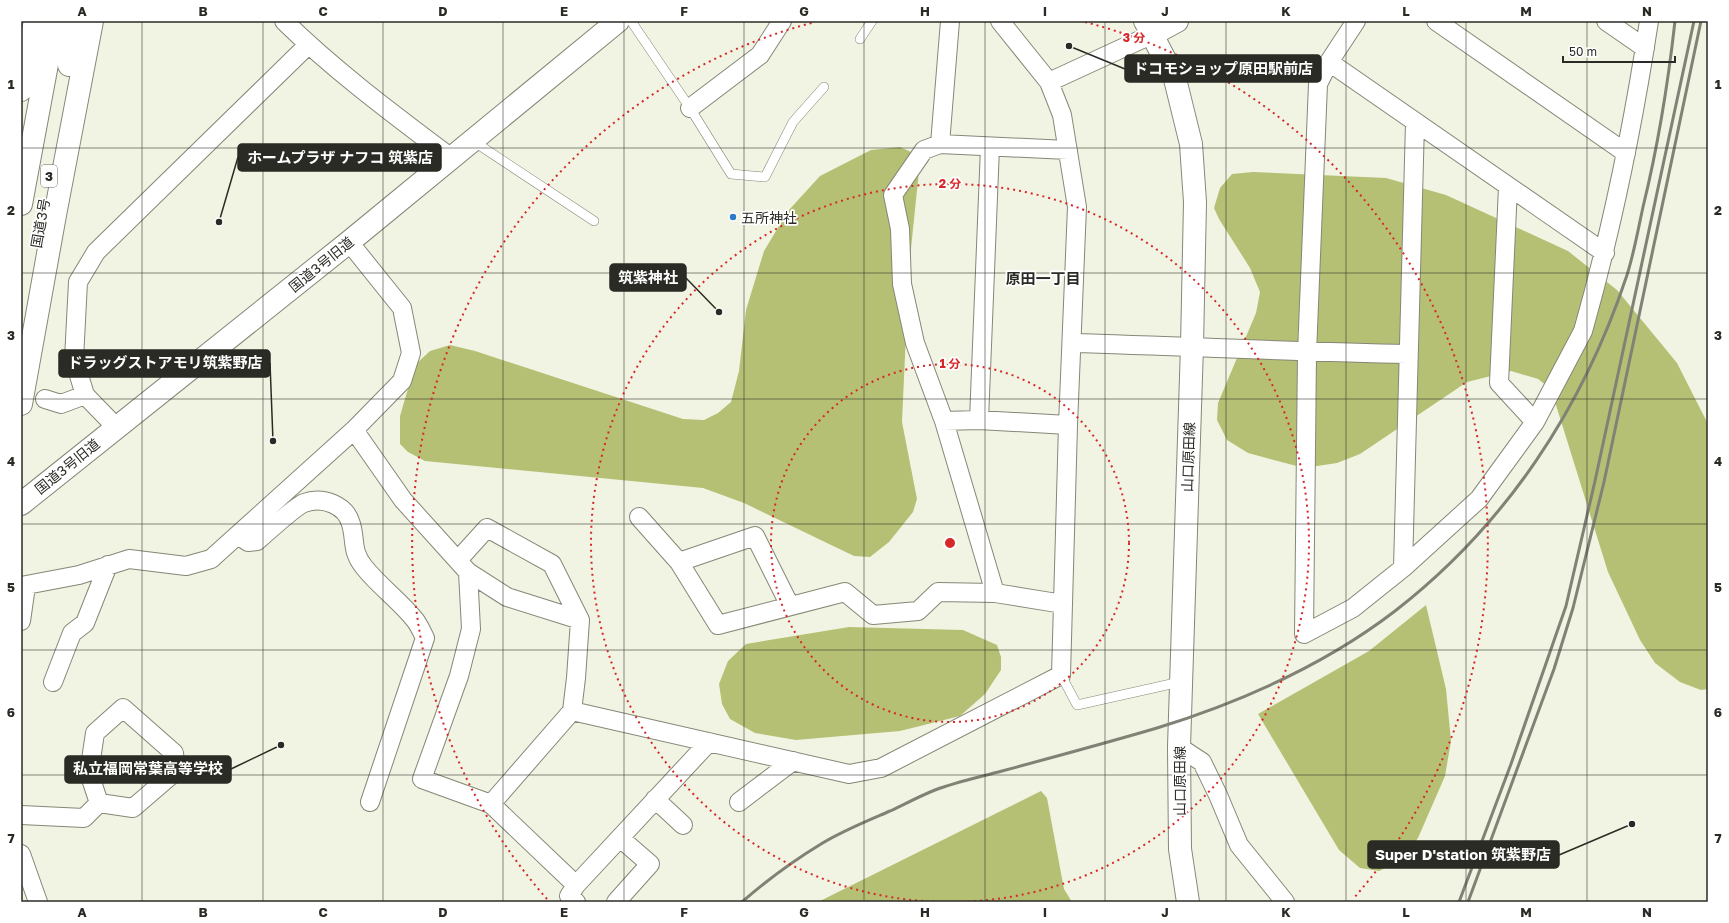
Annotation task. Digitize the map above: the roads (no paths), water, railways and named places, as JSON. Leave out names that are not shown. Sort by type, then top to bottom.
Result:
[{"type":"main road","points":[[21,90],[35,21]]},
{"type":"main road","name":"国道3号","points":[[21,204],[54,21]]},
{"type":"main road","name":"国道3号","points":[[21,331],[76,21]]},
{"type":"main road","points":[[21,404],[92,21]]},
{"type":"main road","name":"国道3号旧道","points":[[21,504],[349,242],[450,157],[473,141],[618,21]]},
{"type":"main road","points":[[1149,27],[1177,21]]},
{"type":"main road","name":"山口原田線","points":[[1149,27],[1175,79],[1191,144],[1195,202],[1192,346],[1179,747],[1180,849],[1188,902]]},
{"type":"street","points":[[284,21],[308,45],[397,117],[450,157]]},
{"type":"street","points":[[690,108],[760,55],[782,21]]},
{"type":"street","points":[[940,144],[950,21]]},
{"type":"street","points":[[572,711],[850,774],[881,768],[1061,675],[1068,425],[1077,207],[1062,115],[1049,82],[1000,21]]},
{"type":"street","points":[[1356,21],[1329,62],[1318,84],[1307,352],[1304,634],[1353,608],[1403,568],[1479,499],[1535,422],[1583,331],[1605,253],[1626,153],[1649,21]]},
{"type":"street","points":[[1436,21],[1626,153]]},
{"type":"street","points":[[1606,21],[1645,48]]},
{"type":"street","points":[[1049,82],[1149,27]]},
{"type":"street","points":[[116,427],[85,395],[74,360],[78,282],[96,252],[308,45]]},
{"type":"street","points":[[1329,62],[1415,123],[1605,253]]},
{"type":"street","points":[[1403,568],[1415,123]]},
{"type":"street","points":[[995,593],[944,422],[915,343],[902,284],[900,229],[893,195],[924,150],[940,144],[1068,150]]},
{"type":"street","points":[[979,420],[990,147]]},
{"type":"street","points":[[1508,187],[1499,383],[1535,422]]},
{"type":"street","points":[[21,621],[24,586],[79,574],[129,559],[186,566],[212,559],[354,430],[402,381],[411,353],[402,308],[349,242]]},
{"type":"street","points":[[1072,343],[1192,346],[1307,352],[1408,354]]},
{"type":"street","points":[[45,399],[61,404],[85,395]]},
{"type":"street","points":[[944,422],[979,420],[1068,425]]},
{"type":"street","points":[[354,430],[403,500],[463,566],[507,597],[580,620]]},
{"type":"street","points":[[238,535],[248,542],[257,541],[304,503],[316,501],[332,503],[341,507],[350,520],[354,549],[364,566],[415,620],[425,638],[370,802]]},
{"type":"street","points":[[639,517],[679,562],[718,625],[845,592],[873,614],[918,612],[938,592],[995,593],[1063,604]]},
{"type":"street","points":[[491,804],[572,711],[580,620],[552,564],[487,528],[463,566],[471,629],[459,676],[422,779],[491,804],[576,894],[620,838],[709,742]]},
{"type":"street","points":[[679,562],[756,536],[790,606]]},
{"type":"street","points":[[53,682],[72,633],[86,623],[108,565]]},
{"type":"street","points":[[123,708],[174,753],[176,771],[133,808],[99,803],[89,773],[95,733],[123,708]]},
{"type":"street","points":[[1179,747],[1202,762],[1218,795],[1238,845],[1285,902]]},
{"type":"street","points":[[739,802],[793,761]]},
{"type":"street","points":[[655,800],[683,826]]},
{"type":"street","points":[[21,815],[84,818],[99,803]]},
{"type":"street","points":[[616,902],[650,864],[620,838]]},
{"type":"street","points":[[21,854],[38,902]]},
{"type":"lane","points":[[631,21],[690,108],[731,174],[765,177],[793,122],[824,87]]},
{"type":"lane","points":[[860,39],[872,21]]},
{"type":"lane","points":[[473,141],[594,220]]},
{"type":"lane","points":[[1061,675],[1077,706],[1180,682]]},
{"type":"railway","points":[[742,902],[800,857],[829,839],[935,790],[1189,718],[1251,694],[1282,680],[1341,648],[1368,630],[1395,611],[1435,577],[1472,541],[1506,502],[1536,461],[1564,417],[1588,372],[1609,324],[1627,275],[1634,250],[1662,115],[1675,21]]},
{"type":"railway","points":[[1459,902],[1511,764],[1566,606],[1595,481],[1694,21]]},
{"type":"railway","points":[[1468,902],[1554,669],[1573,608],[1604,482],[1701,21]]},
{"type":"place","name":"ドコモショップ原田駅前店","points":[[1069,46]]},
{"type":"place","name":"五所神社","points":[[733,217]]},
{"type":"place","name":"ホームプラザ ナフコ 筑紫店","points":[[219,222]]},
{"type":"place","name":"筑紫神社","points":[[719,312]]},
{"type":"place","name":"ドラッグストアモリ筑紫野店","points":[[273,441]]},
{"type":"place","name":"私立福岡常葉高等学校","points":[[281,745]]},
{"type":"place","name":"Super D'station 筑紫野店","points":[[1632,824]]},
{"type":"district","name":"原田一丁目","points":[[1043,278]]}]
